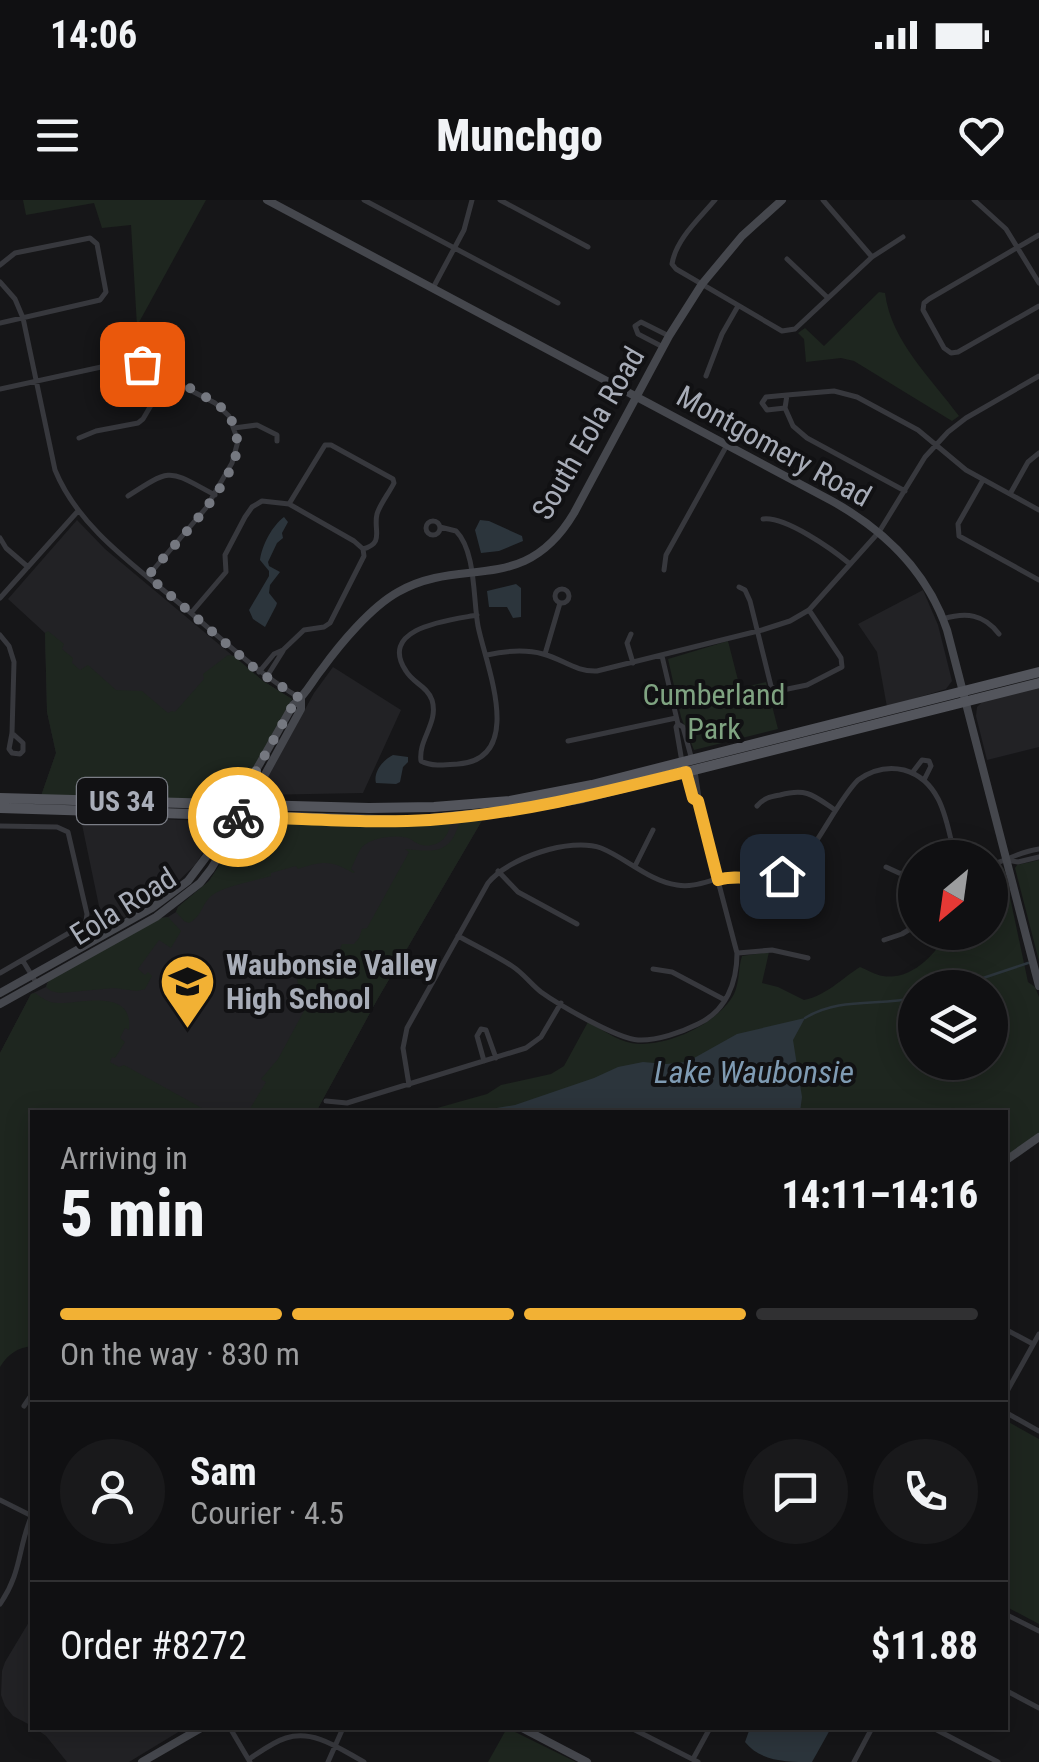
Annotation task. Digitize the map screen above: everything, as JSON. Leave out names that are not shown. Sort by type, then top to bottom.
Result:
[{"type":"main road","name":"US 34","points":[[0,808],[392,820],[545,806],[964,696],[1039,672]]},
{"type":"main road","name":"US 34","points":[[964,696],[1039,682]]},
{"type":"main road","name":"US 34","points":[[0,798],[388,808],[492,803],[689,766]]},
{"type":"street","name":"Montgomery Road","points":[[267,200],[848,510],[879,532],[910,563],[943,619],[1002,840]]},
{"type":"street","points":[[364,200],[558,303]]},
{"type":"street","points":[[433,288],[468,220],[472,200]]},
{"type":"street","points":[[500,200],[588,247]]},
{"type":"street","points":[[714,200],[686,234],[672,264],[778,329],[790,331],[872,257],[903,237]]},
{"type":"street","name":"South Eola Road","points":[[237,817],[293,705],[332,656],[390,596],[417,582],[498,570],[524,561],[558,536],[702,284],[742,236],[782,200]]},
{"type":"street","points":[[823,200],[872,257]]},
{"type":"street","points":[[979,202],[1000,222],[1039,283]]},
{"type":"street","points":[[1039,235],[929,299],[922,310],[944,348],[955,353],[1039,306]]},
{"type":"street","points":[[0,265],[15,253],[90,238],[96,244],[106,287],[100,300],[0,323]]},
{"type":"street","points":[[787,259],[828,298]]},
{"type":"street","points":[[0,282],[15,299],[22,318],[55,470],[67,495],[110,544],[266,678],[301,699]]},
{"type":"street","points":[[706,376],[738,306]]},
{"type":"street","points":[[663,347],[638,334],[635,326],[641,322],[670,336]]},
{"type":"street","points":[[0,389],[129,362],[142,364],[219,405],[230,416],[238,441],[236,454],[215,495],[148,576]]},
{"type":"street","points":[[487,655],[512,651],[545,654],[584,671],[597,671],[790,621],[809,610],[879,532],[936,444],[959,423],[1039,376]]},
{"type":"street","points":[[79,438],[143,420],[168,378]]},
{"type":"street","points":[[785,408],[767,410],[762,403],[766,397],[825,390],[850,394],[918,430],[966,470],[1039,510]]},
{"type":"street","points":[[787,395],[785,408],[793,426],[807,438],[905,491]]},
{"type":"street","points":[[234,428],[257,425],[276,434],[278,441]]},
{"type":"street","points":[[288,504],[325,444],[394,479],[376,517],[374,544],[362,550]]},
{"type":"street","points":[[664,570],[666,555],[727,445]]},
{"type":"street","points":[[1010,494],[1028,462],[1039,453]]},
{"type":"street","points":[[128,496],[170,474],[215,495]]},
{"type":"street","points":[[982,480],[958,524],[958,536],[1039,580]]},
{"type":"street","points":[[191,613],[226,572],[225,556],[252,507],[262,501],[288,504],[354,540],[364,556],[362,565],[330,623],[304,630],[283,650],[266,678]]},
{"type":"street","points":[[0,598],[78,510]]},
{"type":"street","points":[[763,519],[780,521],[850,564]]},
{"type":"street","points":[[440,526],[451,528],[464,540],[497,730],[494,741],[481,756],[467,763],[424,763],[420,750],[433,718],[433,702],[400,660],[403,644],[423,626],[476,615]]},
{"type":"street","points":[[0,538],[28,567]]},
{"type":"street","points":[[739,586],[750,601],[771,686],[781,691],[841,670],[843,664],[809,610]]},
{"type":"street","points":[[545,654],[560,603]]},
{"type":"street","points":[[943,619],[968,614],[988,622],[999,634]]},
{"type":"street","points":[[632,634],[627,643],[633,663]]},
{"type":"street","points":[[0,635],[13,654],[12,733]]},
{"type":"street","points":[[259,672],[274,654],[283,650]]},
{"type":"street","points":[[458,936],[516,968],[541,992],[620,1036],[655,1039],[696,1026],[714,1014],[725,1000],[736,975],[737,954],[662,656]]},
{"type":"street","points":[[568,741],[677,721]]},
{"type":"street","points":[[912,773],[922,760],[929,761],[932,766],[924,780]]},
{"type":"street","points":[[409,1084],[404,1048],[407,1028],[488,882],[498,871],[525,856],[581,845],[602,849],[680,886],[738,876],[766,880],[789,873],[804,858],[852,786],[870,773],[888,768],[912,773],[936,793],[951,840]]},
{"type":"street","points":[[757,806],[764,799],[800,791],[835,810]]},
{"type":"street","name":"Eola Road","points":[[0,993],[34,980],[178,902],[207,875],[237,817]]},
{"type":"street","points":[[0,826],[57,828],[68,832],[88,914],[81,926],[0,973]]},
{"type":"street","points":[[635,866],[653,830]]},
{"type":"street","points":[[1008,859],[1039,849]]},
{"type":"street","points":[[1008,860],[1039,857]]},
{"type":"street","name":"Montgomery Road","points":[[1008,864],[1039,986]]},
{"type":"street","points":[[886,867],[898,873]]},
{"type":"street","points":[[498,871],[518,892],[577,924]]},
{"type":"street","points":[[884,940],[898,935]]},
{"type":"street","points":[[737,954],[772,950],[808,958]]},
{"type":"street","points":[[22,960],[34,980]]},
{"type":"street","points":[[654,969],[672,972],[725,1000]]},
{"type":"street","name":"Eola Road","points":[[0,1004],[34,980]]},
{"type":"street","points":[[326,1100],[346,1104],[526,1048],[537,1041],[561,1003]]},
{"type":"street","points":[[484,1061],[479,1030],[489,1033],[496,1058]]},
{"type":"street","points":[[1008,1159],[1039,1138]]},
{"type":"street","points":[[1008,1331],[1034,1344]]},
{"type":"street","points":[[1008,1390],[1039,1334]]},
{"type":"street","points":[[24,1406],[30,1397]]},
{"type":"street","points":[[1008,1414],[1039,1431]]},
{"type":"street","points":[[0,1500],[30,1515]]},
{"type":"street","points":[[0,1604],[14,1581],[30,1523]]},
{"type":"street","points":[[1008,1616],[1039,1631]]},
{"type":"street","points":[[1008,1692],[1039,1708]]},
{"type":"street","points":[[142,1762],[198,1730]]},
{"type":"street","points":[[231,1730],[249,1760],[286,1738],[297,1736],[314,1738],[364,1762]]},
{"type":"street","points":[[328,1762],[342,1730]]},
{"type":"street","points":[[526,1730],[587,1762]]},
{"type":"street","points":[[635,1730],[696,1761],[709,1730]]},
{"type":"street","points":[[854,1762],[871,1730]]},
{"type":"street","points":[[937,1730],[998,1762]]},
{"type":"shaded area","points":[[77,520],[105,549],[263,681],[292,699],[236,794],[225,799],[41,796],[56,753],[47,712],[45,633],[8,599]]},
{"type":"shaded area","points":[[923,590],[938,625],[952,681],[946,689],[887,707],[877,652],[858,624]]},
{"type":"shaded area","points":[[333,667],[401,710],[363,793],[258,795],[314,693]]},
{"type":"shaded area","points":[[1039,686],[1039,747],[987,760],[977,707],[983,701]]},
{"type":"shaded area","points":[[80,815],[204,821],[215,827],[195,865],[166,893],[104,930]]},
{"type":"shaded area","name":"Waubonsie Valley High School","points":[[484,817],[317,1110],[31,1110],[0,1053],[31,994],[70,968],[176,912],[209,881],[249,825]]},
{"type":"shaded area","points":[[30,1620],[30,1725],[13,1716],[5,1706],[1,1695],[5,1662]]},
{"type":"shaded area","points":[[38,1730],[182,1730],[129,1762],[67,1762]]},
{"type":"green space","points":[[23,200],[206,200],[137,326],[131,225],[102,228],[94,203],[26,215]]},
{"type":"green space","points":[[879,292],[885,293],[904,343],[959,416],[952,421],[854,361],[841,358],[806,362],[804,339],[798,333],[805,328],[824,346]]},
{"type":"green space","points":[[48,631],[64,644],[62,649],[80,670],[88,665],[116,690],[142,691],[168,713],[175,712],[204,679],[203,674],[228,655],[292,699],[243,787],[228,797],[216,801],[41,796],[56,753],[47,712]]},
{"type":"green space","name":"Cumberland Park","points":[[728,641],[740,688],[766,682],[778,729],[694,750],[681,717],[668,659]]},
{"type":"green space","points":[[484,817],[317,1110],[249,1110],[266,1082],[261,1079],[278,1059],[305,1009],[317,1005],[314,996],[300,992],[297,979],[341,965],[338,954],[342,944],[354,944],[362,929],[367,928],[409,852],[405,849],[426,851],[445,847],[461,820]]},
{"type":"green space","points":[[262,821],[450,824],[445,838],[433,845],[396,836],[371,841],[359,852],[351,869],[353,873],[326,863],[298,869],[296,866],[229,887],[209,898],[193,921],[184,921],[176,912],[178,907],[209,881],[243,830]]},
{"type":"green space","points":[[1039,860],[1039,961],[1015,868]]},
{"type":"green space","points":[[1008,888],[1028,982],[1039,997],[1039,1133],[1008,1155],[1008,1110],[430,1110],[487,1094],[501,1085],[551,1074],[564,1066],[588,1022],[631,1043],[659,1042],[689,1032],[716,1015],[734,994],[742,956],[769,952],[762,983],[804,1000],[827,991],[860,967],[883,976],[898,975],[898,1080],[1008,1080],[1008,970],[913,970],[935,950],[1008,950]]},
{"type":"green space","points":[[168,917],[181,931],[171,948],[159,940],[138,969],[152,976],[145,989],[60,993],[46,987],[49,980]]},
{"type":"green space","points":[[31,994],[55,1003],[104,1001],[123,1008],[129,1030],[125,1028],[120,1038],[125,1042],[110,1062],[119,1067],[124,1065],[205,1110],[30,1110],[30,1346],[13,1352],[0,1367],[0,1053]]},
{"type":"green space","points":[[1008,1422],[1039,1439],[1039,1624],[1008,1608]]},
{"type":"green space","points":[[506,1730],[511,1730],[576,1762],[488,1762]]},
{"type":"water","points":[[284,517],[288,522],[283,538],[268,562],[280,572],[270,585],[269,593],[277,603],[265,627],[253,619],[249,610],[269,576],[260,560],[263,548]]},
{"type":"water","points":[[480,520],[522,536],[523,541],[499,551],[481,553],[475,530]]},
{"type":"water","points":[[516,584],[521,588],[521,617],[513,618],[507,607],[489,607],[487,591]]},
{"type":"water","points":[[393,755],[408,757],[400,782],[376,783],[380,767]]},
{"type":"water","name":"Lake Waubonsie","points":[[805,1018],[793,1040],[802,1097],[800,1110],[485,1110],[515,1105],[618,1067],[643,1062],[687,1062],[737,1034]]},
{"type":"water","points":[[749,1730],[830,1730],[812,1762],[767,1757],[745,1742]]},
{"type":"waterway","points":[[1007,970],[1028,963]]},
{"type":"waterway","points":[[805,1018],[831,1007],[898,1000]]},
{"type":"way so far","points":[[142,364],[219,405],[230,416],[238,441],[236,454],[215,495],[148,576],[259,672],[301,699],[293,705],[231,816],[238,817]]},
{"type":"place","name":"Waubonsie Valley High School","points":[[187,1030]]},
{"type":"route","points":[[238,817],[446,818],[558,803],[686,772],[693,798],[698,801],[718,880],[729,876],[760,880],[782,876]]}]
